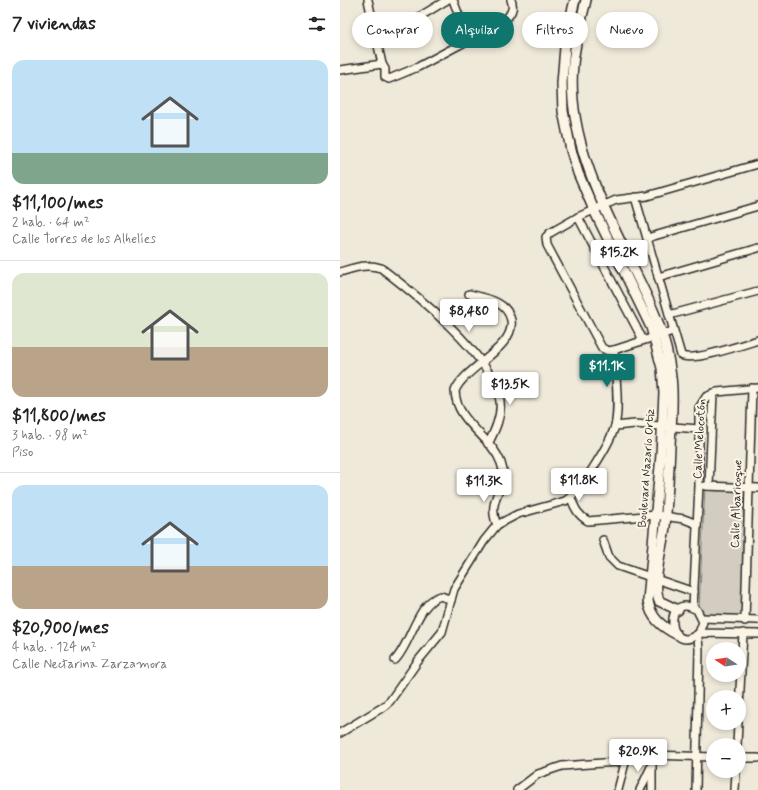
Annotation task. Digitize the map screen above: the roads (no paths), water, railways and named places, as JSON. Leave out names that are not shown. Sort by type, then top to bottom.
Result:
[{"type":"main road","name":"Boulevard Nazario Ortiz","points":[[575,0],[566,35],[563,63],[564,110],[578,173],[594,210],[658,335]]},
{"type":"main road","name":"Boulevard Nazario Ortiz","points":[[586,0],[574,57],[572,82],[573,99],[583,150],[603,206],[656,314],[667,427],[666,516],[648,601],[655,620],[664,628],[676,634]]},
{"type":"main road","name":"Boulevard Nazario Ortiz","points":[[667,427],[656,515],[653,579],[659,601],[678,610]]},
{"type":"street","points":[[368,0],[371,12]]},
{"type":"street","points":[[427,12],[447,0]]},
{"type":"street","points":[[453,0],[458,12]]},
{"type":"street","points":[[511,0],[513,3],[511,12]]},
{"type":"street","points":[[379,48],[385,77],[392,78],[418,67],[452,48]]},
{"type":"street","points":[[340,70],[383,67]]},
{"type":"street","points":[[674,330],[614,350],[604,350],[600,346],[547,245],[546,237],[550,232],[578,217],[621,198],[647,196],[758,164]]},
{"type":"street","points":[[635,197],[679,352],[684,357],[688,358],[758,340]]},
{"type":"street","points":[[647,238],[758,206]]},
{"type":"street","points":[[578,217],[643,340]]},
{"type":"street","points":[[658,277],[758,248]]},
{"type":"street","points":[[340,272],[363,265],[381,268],[447,324],[481,363],[493,379],[500,402],[498,422],[488,444]]},
{"type":"street","points":[[669,315],[758,291]]},
{"type":"street","points":[[469,294],[498,302],[510,316],[511,324],[505,340],[461,380],[457,386],[456,394],[460,409],[473,428],[499,458],[502,469],[502,481],[492,508],[497,525]]},
{"type":"street","points":[[340,733],[383,707],[390,701],[418,661],[442,632],[451,600],[464,571],[484,541],[497,525],[518,514],[558,504],[571,498],[589,475],[615,426],[617,386],[614,350]]},
{"type":"street","points":[[693,608],[699,486],[699,408],[706,397],[714,393],[755,388]]},
{"type":"street","name":"Calle Albaricoque","points":[[745,621],[749,488],[755,388]]},
{"type":"street","name":"Calle Melocotón","points":[[709,486],[714,393]]},
{"type":"street","points":[[615,426],[634,424],[699,429]]},
{"type":"street","points":[[699,486],[758,488]]},
{"type":"street","points":[[571,498],[575,510],[580,517],[588,521],[656,515],[697,524]]},
{"type":"street","points":[[603,540],[606,551],[613,562],[653,579],[694,592]]},
{"type":"street","points":[[395,660],[401,653],[416,624],[430,602],[441,596],[451,600]]},
{"type":"street","points":[[697,634],[703,626],[702,618],[693,608],[683,607],[678,610],[672,618],[672,624],[676,634],[685,638],[697,634],[758,634]]},
{"type":"street","points":[[702,618],[745,621],[758,620]]},
{"type":"street","points":[[740,690],[743,633]]},
{"type":"street","points":[[696,790],[699,642],[697,634]]},
{"type":"street","points":[[652,755],[652,790]]},
{"type":"street","points":[[517,790],[538,774],[553,768],[576,764],[613,762],[652,755],[706,757]]},
{"type":"street","points":[[746,758],[758,758]]},
{"type":"street","points":[[618,790],[626,759]]},
{"type":"street","points":[[640,790],[652,765]]},
{"type":"street","points":[[735,790],[736,778]]}]
